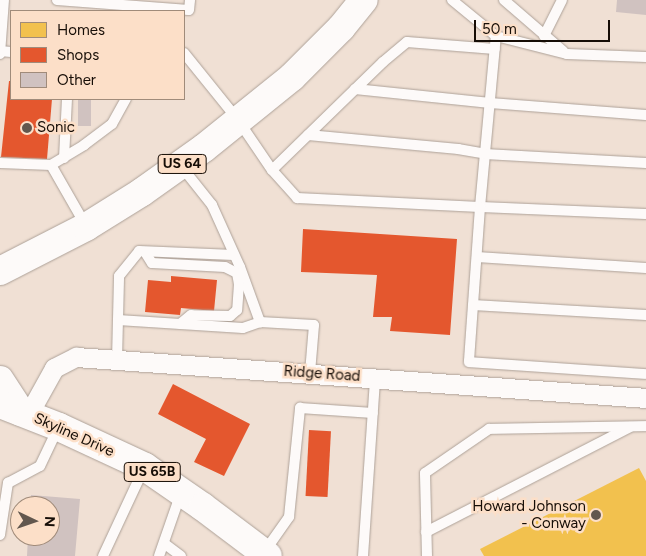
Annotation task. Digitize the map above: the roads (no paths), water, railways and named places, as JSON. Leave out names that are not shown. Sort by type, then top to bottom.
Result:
[{"type":"main road","name":"US 64","points":[[0,271],[86,226],[142,192],[180,165],[292,77],[341,28],[364,0]]},
{"type":"main road","points":[[0,380],[12,410]]},
{"type":"main road","name":"Skyline Drive","points":[[12,410],[59,427],[145,467],[266,554]]},
{"type":"street","name":"Ridge Road","points":[[12,410],[54,368],[76,357],[646,398]]},
{"type":"lane","points":[[0,53],[4,0]]},
{"type":"lane","points":[[57,0],[168,10],[189,10],[190,0]]},
{"type":"lane","points":[[452,0],[496,36],[567,54],[646,57]]},
{"type":"lane","points":[[504,0],[567,54]]},
{"type":"lane","points":[[544,36],[562,0]]},
{"type":"lane","points":[[496,36],[480,207],[469,362],[646,374]]},
{"type":"lane","points":[[272,170],[355,89],[408,42],[494,49]]},
{"type":"lane","points":[[185,53],[238,120],[272,170],[297,198],[646,214]]},
{"type":"lane","points":[[355,89],[490,103],[646,115]]},
{"type":"lane","points":[[64,158],[67,100]]},
{"type":"lane","points":[[0,163],[52,165],[112,124],[125,100]]},
{"type":"lane","points":[[308,134],[458,149],[485,154],[646,163]]},
{"type":"lane","points":[[52,165],[86,226]]},
{"type":"lane","points":[[180,165],[212,205],[260,322]]},
{"type":"lane","points":[[118,360],[119,276],[140,251],[234,255]]},
{"type":"lane","points":[[146,252],[152,262],[226,267],[237,273],[239,284],[237,310],[230,316],[192,315],[180,324]]},
{"type":"lane","points":[[477,257],[646,268]]},
{"type":"lane","points":[[473,305],[646,315]]},
{"type":"lane","points":[[118,320],[243,328],[260,322],[314,325],[310,373]]},
{"type":"lane","points":[[363,556],[375,378]]},
{"type":"lane","points":[[266,554],[288,517],[300,408],[373,414]]},
{"type":"lane","points":[[426,532],[631,426]]},
{"type":"lane","points":[[427,556],[425,473],[489,429],[646,426]]},
{"type":"lane","points":[[0,535],[8,483],[40,466],[59,427]]},
{"type":"lane","points":[[103,556],[145,467]]},
{"type":"lane","points":[[160,556],[181,492]]},
{"type":"lane","points":[[165,544],[181,556]]},
{"type":"place","name":"Sonic","points":[[27,128]]},
{"type":"place","name":"Howard Johnson - Conway","points":[[596,515]]}]
